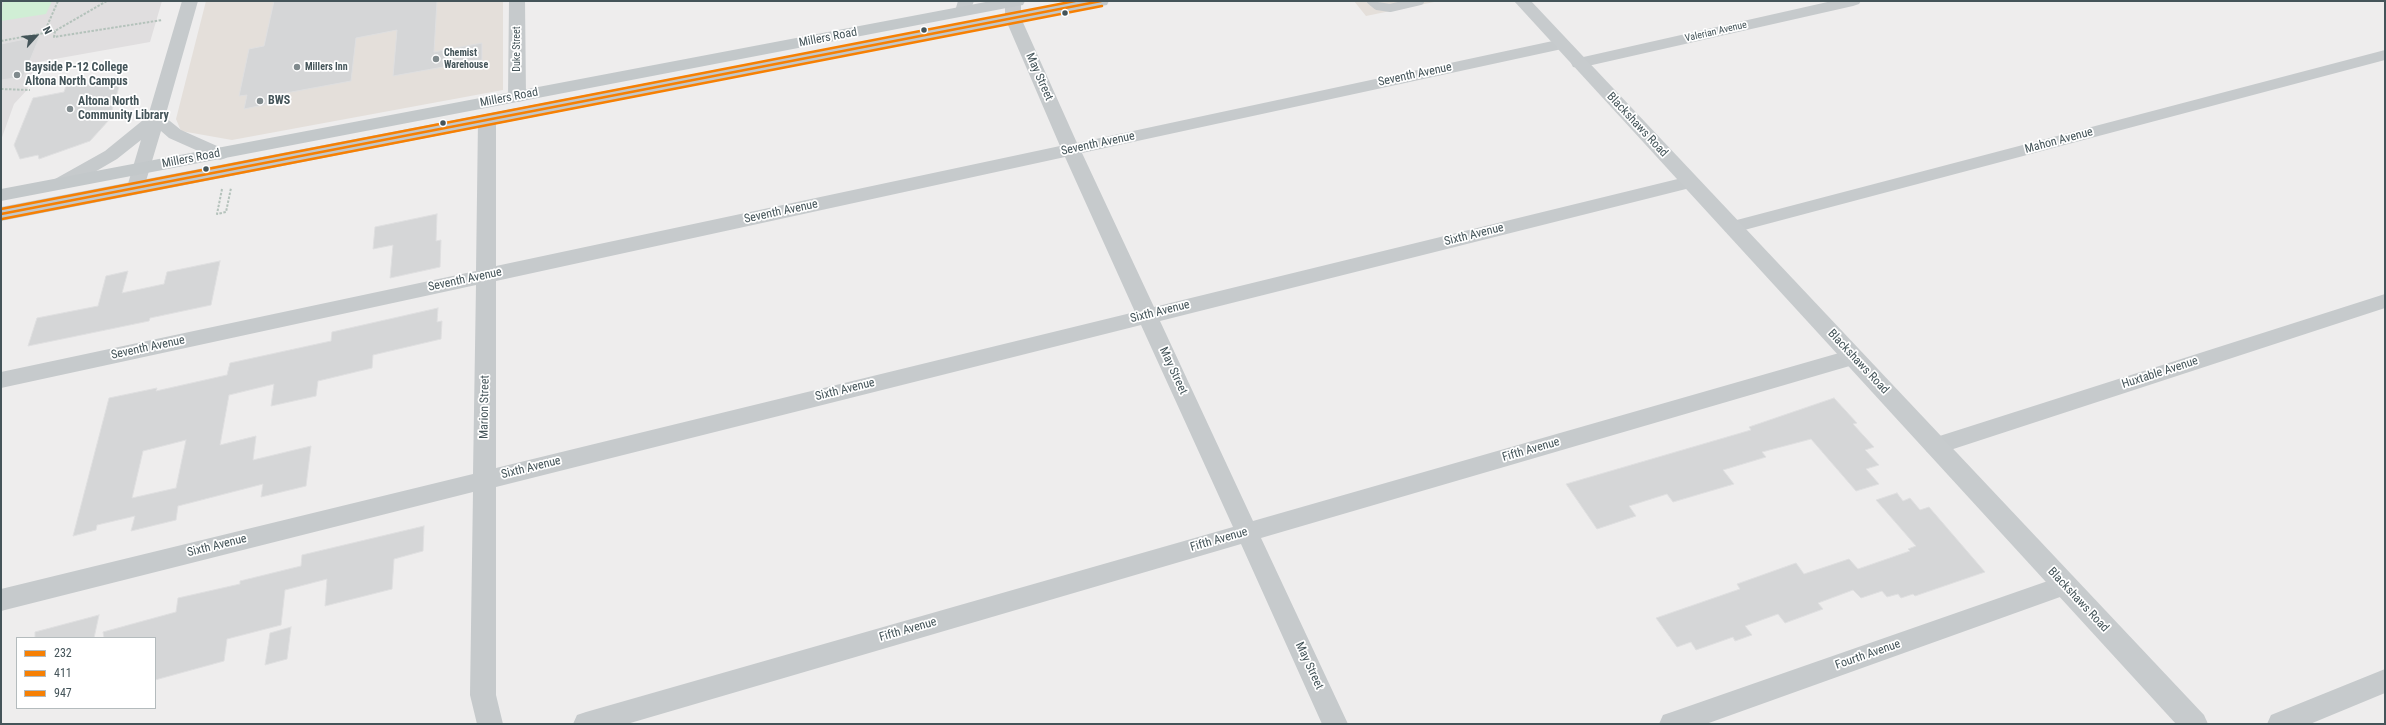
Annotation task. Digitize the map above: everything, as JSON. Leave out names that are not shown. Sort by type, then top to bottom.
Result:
[{"type":"main road","name":"Millers Road","points":[[1,214],[139,178],[220,154],[517,97],[964,6],[1101,1]]},
{"type":"main road","name":"Blackshaws Road","points":[[1522,1],[2194,724]]},
{"type":"main road","name":"Millers Road","points":[[1,195],[62,183],[139,178],[487,120],[1010,5]]},
{"type":"street","points":[[139,178],[190,1]]},
{"type":"street","name":"Duke Street","points":[[517,1],[517,97]]},
{"type":"street","name":"Valerian Avenue","points":[[1579,63],[1853,1]]},
{"type":"street","name":"May Street","points":[[1010,5],[1071,150],[1335,724]]},
{"type":"street","name":"Seventh Avenue","points":[[1,380],[1562,44]]},
{"type":"street","name":"Mahon Avenue","points":[[1733,228],[2385,55]]},
{"type":"street","points":[[156,118],[175,134],[220,154]]},
{"type":"street","points":[[62,183],[111,155],[156,118]]},
{"type":"street","name":"Marion Street","points":[[487,120],[484,695],[490,724]]},
{"type":"street","name":"Sixth Avenue","points":[[1,600],[1147,315],[1690,182]]},
{"type":"street","name":"Huxtable Avenue","points":[[1935,446],[2385,301]]},
{"type":"street","name":"Fifth Avenue","points":[[586,724],[1853,357]]},
{"type":"street","name":"Fourth Avenue","points":[[1672,724],[2065,585]]},
{"type":"street","points":[[2280,724],[2385,681]]},
{"type":"street","name":"Marion Street","points":[[476,724],[484,695]]},
{"type":"lane","points":[[1371,1],[1377,6],[1390,8],[1420,1]]},
{"type":"path","points":[[44,33],[58,1]]},
{"type":"path","points":[[1,41],[56,31],[107,1]]},
{"type":"path","points":[[56,31],[54,37],[162,20]]},
{"type":"path","points":[[1,89],[30,90]]},
{"type":"path","points":[[222,188],[218,214],[226,212],[231,185]]},
{"type":"shaded area","name":"Bayside P-12 College Altona North Campus","points":[[1,1],[162,1],[150,42],[38,62],[27,90],[14,104],[1,140]]},
{"type":"shaded area","points":[[206,1],[503,1],[503,90],[232,140],[181,131],[176,119]]},
{"type":"shaded area","points":[[1354,1],[1439,1],[1366,16]]},
{"type":"green space","points":[[3,1],[52,1],[46,14],[1,21]]},
{"type":"building","points":[[274,1],[437,1],[434,52],[482,43],[482,60],[393,76],[397,30],[356,38],[351,81],[275,95],[273,103],[244,109],[247,95],[239,96],[249,49],[264,46]]},
{"type":"building","points":[[40,36],[23,77],[1,80],[1,44]]},
{"type":"building","name":"Altona North Community Library","points":[[121,80],[109,120],[90,141],[39,159],[38,155],[20,159],[14,145],[33,98],[64,92],[66,86]]},
{"type":"building","points":[[437,214],[436,241],[441,240],[440,267],[390,278],[393,245],[373,249],[375,227]]},
{"type":"building","points":[[220,261],[211,305],[150,318],[149,321],[28,346],[37,318],[98,306],[106,276],[128,271],[122,293],[164,284],[167,272]]},
{"type":"building","points":[[438,308],[437,322],[442,321],[441,339],[373,355],[372,368],[318,381],[316,396],[271,406],[274,384],[229,395],[220,445],[256,436],[253,460],[311,446],[306,486],[261,497],[263,484],[178,506],[176,520],[131,531],[135,516],[97,525],[96,530],[73,536],[109,398],[157,388],[156,391],[227,375],[230,363],[331,341],[332,332]],"holes":[[[186,440],[176,488],[132,498],[143,451]]]},
{"type":"building","points":[[1834,398],[1857,423],[1853,424],[1874,447],[1865,450],[1879,465],[1866,469],[1879,484],[1856,491],[1811,439],[1762,452],[1766,457],[1723,470],[1734,484],[1673,502],[1667,494],[1629,506],[1636,516],[1597,529],[1566,484],[1751,430],[1749,427]]},
{"type":"building","points":[[1897,493],[1903,501],[1910,498],[1920,510],[1929,507],[1985,572],[1915,596],[1913,594],[1901,598],[1898,594],[1887,597],[1882,591],[1861,598],[1853,590],[1818,603],[1823,609],[1785,623],[1778,614],[1745,626],[1752,635],[1735,641],[1733,637],[1696,650],[1691,642],[1677,647],[1656,618],[1740,589],[1737,584],[1796,563],[1804,574],[1849,559],[1858,569],[1910,551],[1908,549],[1916,546],[1876,500]]},
{"type":"building","points":[[424,526],[423,551],[394,559],[392,589],[325,606],[327,579],[285,590],[281,625],[227,639],[224,661],[156,680],[156,637],[104,637],[103,632],[176,612],[178,598],[240,584],[240,581],[301,566],[302,555]]},
{"type":"building","points":[[99,615],[94,637],[35,637],[35,632]]},
{"type":"building","points":[[291,627],[287,659],[265,665],[270,633]]},
{"type":"transit line","name":"947","points":[[1,209],[1075,1]]},
{"type":"transit line","name":"232","points":[[1,214],[1101,1]]},
{"type":"transit line","name":"411","points":[[2,219],[1102,6]]},
{"type":"place","name":"Chemist Warehouse","points":[[436,59]]},
{"type":"place","name":"Millers Inn","points":[[297,67]]},
{"type":"place","name":"Bayside P-12 College Altona North Campus","points":[[17,75]]},
{"type":"place","name":"BWS","points":[[260,101]]},
{"type":"place","name":"Altona North Community Library","points":[[70,109]]}]
